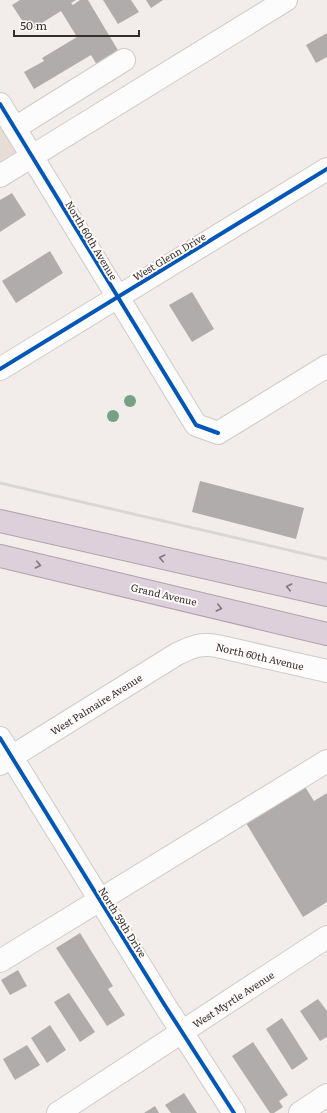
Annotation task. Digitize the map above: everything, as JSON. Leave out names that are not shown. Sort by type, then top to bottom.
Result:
[{"type":"highway","points":[[0,521],[327,595]]},
{"type":"highway","name":"Grand Avenue","points":[[0,556],[327,634]]},
{"type":"street","points":[[0,176],[286,0]]},
{"type":"street","points":[[14,128],[124,60]]},
{"type":"street","name":"North 60th Avenue","points":[[0,104],[196,425],[218,434],[327,366]]},
{"type":"street","name":"West Glenn Drive","points":[[0,369],[327,169]]},
{"type":"street","name":"North 60th Avenue","points":[[193,646],[205,644],[217,646],[327,671]]},
{"type":"street","name":"West Palmaire Avenue","points":[[6,760],[177,654],[193,646]]},
{"type":"street","name":"North 59th Drive","points":[[0,738],[6,760],[99,899],[234,1113]]},
{"type":"street","points":[[0,961],[99,899],[327,761]]},
{"type":"street","name":"West Myrtle Avenue","points":[[58,1113],[327,937]]},
{"type":"street","points":[[300,1113],[327,1095]]},
{"type":"shaded area","points":[[0,127],[26,168],[0,184]]},
{"type":"building","points":[[20,0],[76,0],[71,3],[73,5],[80,0],[88,0],[119,52],[97,65],[91,55],[34,89],[24,72],[44,61],[42,58],[77,37],[61,11],[29,31],[12,5]]},
{"type":"building","points":[[103,0],[131,0],[139,12],[118,24]]},
{"type":"building","points":[[146,0],[163,0],[151,8]]},
{"type":"building","points":[[327,33],[327,57],[316,63],[306,45]]},
{"type":"building","points":[[12,193],[26,215],[0,232],[0,200]]},
{"type":"building","points":[[50,251],[63,273],[16,303],[2,281]]},
{"type":"building","points":[[192,292],[214,329],[192,342],[169,305]]},
{"type":"building","points":[[200,481],[304,508],[296,539],[192,512]]},
{"type":"building","points":[[302,782],[314,801],[327,793],[327,902],[303,917],[243,818]]},
{"type":"building","points":[[80,933],[113,986],[108,989],[125,1015],[107,1026],[56,948]]},
{"type":"building","points":[[18,970],[27,986],[10,995],[1,980]]},
{"type":"building","points":[[69,993],[95,1032],[80,1042],[54,1002]]},
{"type":"building","points":[[318,999],[327,1011],[327,1037],[320,1041],[300,1011]]},
{"type":"building","points":[[282,1018],[308,1059],[292,1070],[266,1029]]},
{"type":"building","points":[[50,1025],[66,1050],[47,1063],[31,1038]]},
{"type":"building","points":[[253,1042],[288,1095],[279,1101],[283,1107],[274,1113],[270,1113],[232,1056]]},
{"type":"building","points":[[27,1045],[40,1065],[15,1080],[3,1059]]},
{"type":"building","points":[[184,1093],[197,1113],[171,1113],[165,1105]]},
{"type":"building","points":[[155,1106],[159,1113],[144,1113]]},
{"type":"railway","points":[[0,483],[327,559]]},
{"type":"cycle path","points":[[0,104],[196,425],[218,433]]},
{"type":"cycle path","points":[[0,369],[327,169]]},
{"type":"cycle path","points":[[0,738],[164,1004],[234,1113]]}]
